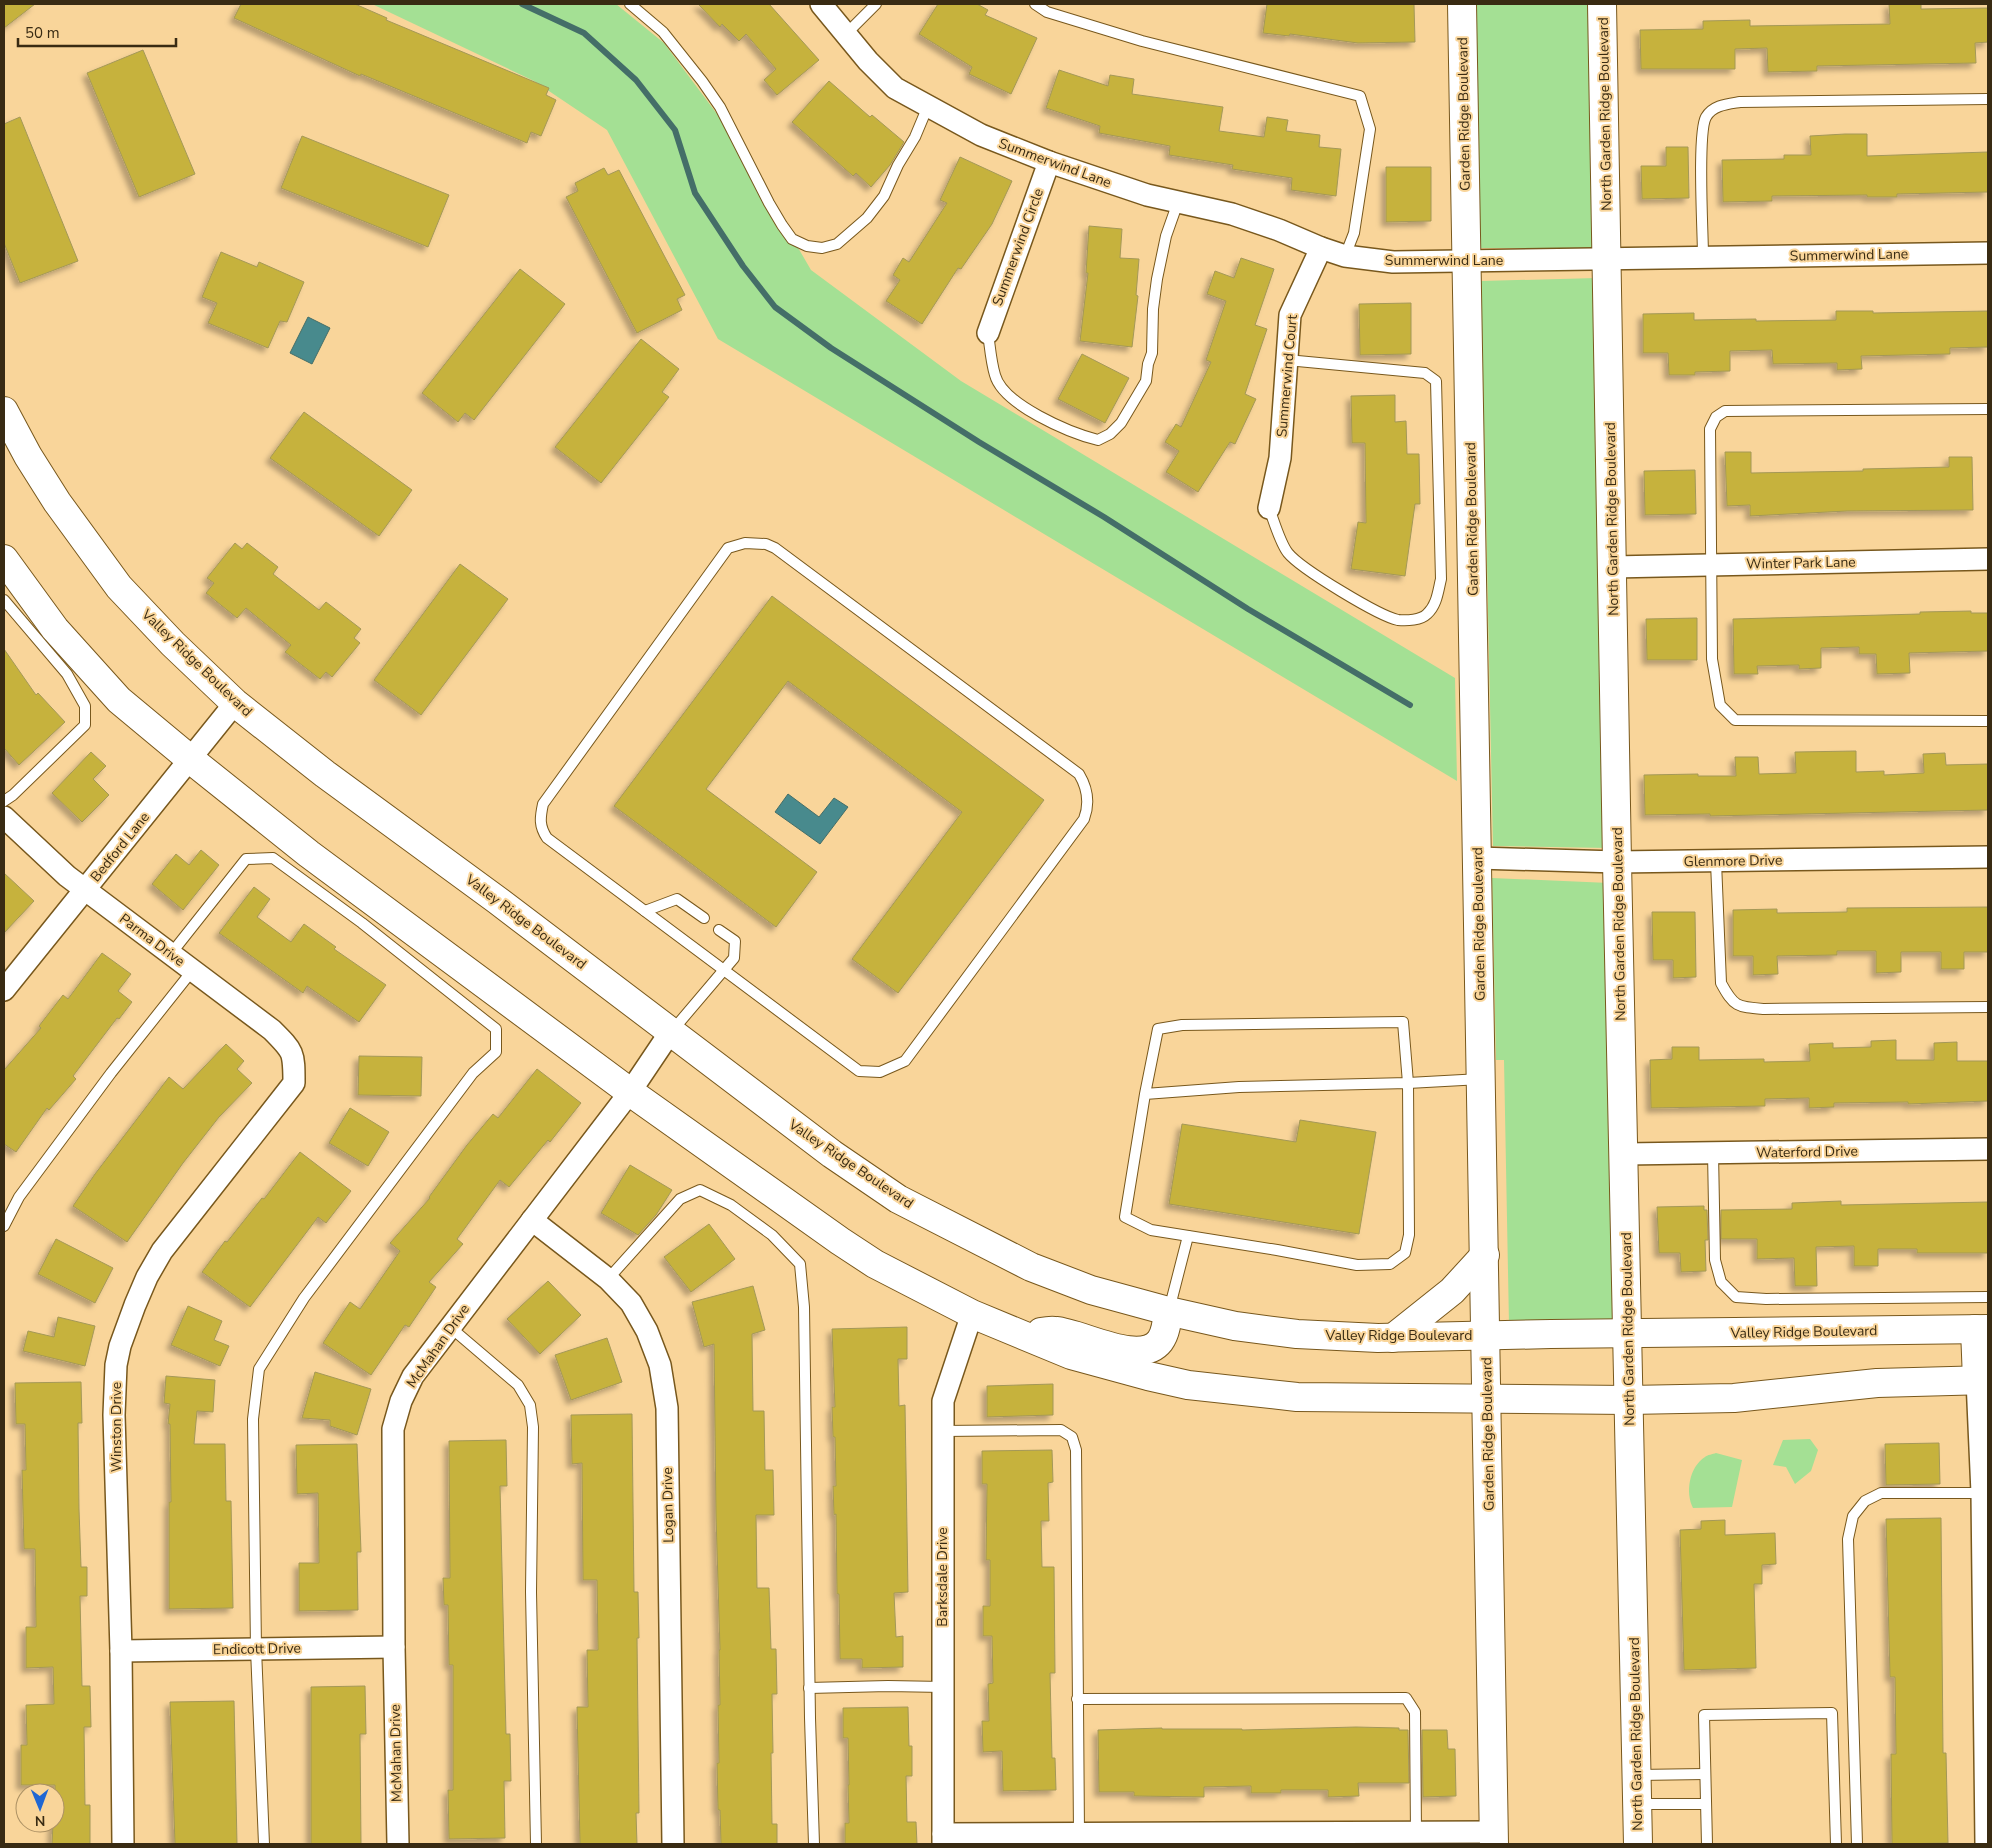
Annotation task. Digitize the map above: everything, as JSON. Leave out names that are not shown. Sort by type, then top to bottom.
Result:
[{"type":"main road","name":"Garden Ridge Boulevard","points":[[1462,4],[1488,1399],[1494,1838]]},
{"type":"main road","name":"North Garden Ridge Boulevard","points":[[1602,4],[1614,567],[1617,862],[1625,1154],[1638,1844]]},
{"type":"main road","name":"Valley Ridge Boulevard","points":[[4,411],[28,456],[57,502],[119,587],[173,644],[235,703],[824,1148],[898,1199],[1031,1267],[1091,1290],[1168,1311],[1235,1326],[1297,1334],[1393,1338],[1486,1335],[1982,1329]]},
{"type":"main road","points":[[4,559],[55,629],[119,700],[309,854],[630,1092],[840,1241],[875,1264],[972,1314],[1071,1355],[1188,1385],[1296,1397],[1630,1400],[1734,1398],[1877,1383],[1982,1380],[1982,1329]]},
{"type":"main road","points":[[1393,1338],[1452,1291],[1485,1255]]},
{"type":"main road","points":[[1019,1333],[1056,1331],[1124,1350],[1138,1351],[1150,1349],[1160,1341],[1166,1328],[1168,1311]]},
{"type":"street","name":"Summerwind Lane","points":[[821,4],[868,61],[895,88],[981,135],[1049,162],[1146,195],[1232,214],[1345,256],[1393,262],[1988,253]]},
{"type":"street","name":"Summerwind Circle","points":[[988,333],[1049,162]]},
{"type":"street","name":"Summerwind Court","points":[[1269,508],[1280,458],[1290,315],[1321,248]]},
{"type":"street","name":"Winter Park Lane","points":[[1614,567],[1988,559]]},
{"type":"street","name":"Bedford Lane","points":[[4,990],[235,703]]},
{"type":"street","name":"Parma Drive","points":[[4,817],[67,876],[272,1030],[291,1049],[294,1064]]},
{"type":"street","name":"Glenmore Drive","points":[[1478,858],[1617,862],[1716,862],[1988,857]]},
{"type":"street","name":"McMahan Drive","points":[[398,1844],[394,1648],[393,1429],[401,1401],[413,1376],[630,1092],[671,1031]]},
{"type":"street","name":"Winston Drive","points":[[123,1844],[121,1651],[114,1416],[116,1365],[120,1346],[147,1277],[162,1251],[294,1083],[294,1064]]},
{"type":"street","name":"Waterford Drive","points":[[1625,1154],[1988,1149]]},
{"type":"street","name":"Logan Drive","points":[[532,1220],[608,1279],[631,1303],[647,1331],[660,1365],[667,1408],[672,1844]]},
{"type":"street","name":"Barksdale Drive","points":[[943,1839],[943,1401],[972,1314]]},
{"type":"street","points":[[1982,1380],[1982,1493],[1986,1555],[1986,1844]]},
{"type":"street","name":"Endicott Drive","points":[[121,1651],[394,1648]]},
{"type":"street","points":[[943,1839],[1079,1833],[1332,1839],[1416,1833],[1494,1838]]},
{"type":"lane","points":[[630,4],[663,32],[702,81],[720,107],[765,196],[782,225],[792,239],[808,246],[822,248],[836,244],[867,218],[887,190],[915,137],[928,106]]},
{"type":"lane","points":[[846,34],[876,4]]},
{"type":"lane","points":[[1035,4],[1047,12],[1142,41],[1360,96],[1370,129],[1354,233],[1345,256]]},
{"type":"lane","points":[[1703,256],[1702,138],[1706,117],[1715,107],[1740,102],[1988,99]]},
{"type":"lane","points":[[988,333],[995,377],[1006,393],[1024,407],[1048,421],[1080,436],[1098,440],[1110,434],[1121,423],[1146,381],[1148,364],[1152,353],[1156,278],[1166,236],[1178,202]]},
{"type":"lane","points":[[1269,508],[1288,553],[1308,571],[1371,608],[1397,620],[1410,621],[1426,615],[1436,602],[1441,579],[1436,382],[1425,373],[1287,360]]},
{"type":"lane","points":[[1988,409],[1725,411],[1716,417],[1710,429],[1712,659],[1720,704],[1735,720],[1988,721]]},
{"type":"lane","points":[[755,543],[775,548],[1079,774],[1084,782],[1088,800],[1084,819],[905,1061],[888,1070],[880,1072],[860,1071],[645,911],[547,838],[541,829],[540,819],[543,804],[728,548],[736,545],[755,543]]},
{"type":"lane","points":[[4,600],[67,674],[85,706],[85,725],[13,795],[4,801]]},
{"type":"lane","points":[[170,954],[246,859],[272,858],[362,923],[496,1030],[496,1052],[473,1073],[316,1282],[258,1369],[253,1419],[256,1649],[264,1844]]},
{"type":"lane","points":[[1716,862],[1722,983],[1728,996],[1739,1007],[1764,1009],[1988,1007]]},
{"type":"lane","points":[[645,911],[677,899],[704,918]]},
{"type":"lane","points":[[671,1031],[734,958],[735,941],[719,930]]},
{"type":"lane","points":[[4,1226],[19,1197],[111,1073],[192,971]]},
{"type":"lane","points":[[1403,1022],[1408,1083],[1409,1236],[1405,1253],[1390,1264],[1357,1265],[1151,1230],[1125,1217],[1145,1094],[1158,1029],[1182,1025],[1403,1022]]},
{"type":"lane","points":[[1145,1094],[1239,1087],[1408,1083],[1482,1079]]},
{"type":"lane","points":[[1713,1153],[1715,1260],[1720,1282],[1736,1297],[1766,1299],[1988,1297]]},
{"type":"lane","points":[[608,1279],[680,1199],[700,1190],[731,1205],[772,1235],[800,1264],[804,1307],[809,1688],[814,1844]]},
{"type":"lane","points":[[1168,1311],[1188,1236]]},
{"type":"lane","points":[[450,1327],[518,1385],[530,1405],[533,1427],[531,1592],[536,1844]]},
{"type":"lane","points":[[942,1431],[1061,1430],[1072,1438],[1076,1450],[1079,1833]]},
{"type":"lane","points":[[1857,1844],[1848,1539],[1853,1516],[1865,1501],[1880,1493],[1982,1493]]},
{"type":"lane","points":[[809,1688],[888,1686],[942,1688]]},
{"type":"lane","points":[[1077,1699],[1406,1698],[1414,1712],[1416,1833]]},
{"type":"lane","points":[[1707,1844],[1704,1715],[1832,1713],[1836,1844]]},
{"type":"lane","points":[[1637,1775],[1705,1774]]},
{"type":"lane","points":[[1637,1804],[1706,1804]]},
{"type":"green space","points":[[372,4],[616,4],[664,43],[732,134],[811,270],[961,381],[1455,678],[1457,781],[718,339],[607,130],[534,81]]},
{"type":"green space","points":[[1475,4],[1591,4],[1596,248],[1480,248]]},
{"type":"green space","points":[[1596,278],[1608,848],[1493,846],[1481,281]]},
{"type":"green space","points":[[1492,878],[1609,883],[1618,1321],[1509,1324],[1504,1060],[1496,1060]]},
{"type":"green space","points":[[1810,1439],[1818,1450],[1811,1471],[1795,1484],[1786,1467],[1773,1465],[1783,1440]]},
{"type":"green space","points":[[1716,1453],[1742,1460],[1732,1507],[1693,1508],[1689,1495],[1692,1474],[1700,1461],[1706,1456]]},
{"type":"water","points":[[308,317],[330,328],[312,364],[290,353]]},
{"type":"water","points":[[788,794],[819,817],[834,798],[848,807],[820,844],[775,812]]},
{"type":"building","points":[[4,4],[35,4],[4,28]]},
{"type":"building","points":[[241,4],[355,4],[387,18],[386,20],[549,88],[546,95],[556,100],[541,136],[531,132],[527,143],[361,74],[360,76],[234,18]]},
{"type":"building","points":[[698,4],[769,4],[819,60],[777,95],[764,80],[776,69],[746,34],[739,41],[722,24],[720,27]]},
{"type":"building","points":[[938,4],[977,4],[988,10],[985,15],[1037,38],[1011,94],[969,74],[972,67],[919,34]]},
{"type":"building","points":[[1267,4],[1414,4],[1415,42],[1358,43],[1290,34],[1289,36],[1263,33]]},
{"type":"building","points":[[1889,4],[1921,4],[1921,9],[1988,8],[1988,42],[1975,43],[1976,63],[1817,66],[1817,71],[1768,72],[1767,48],[1735,49],[1735,69],[1641,69],[1640,30],[1703,29],[1703,21],[1750,20],[1750,26],[1890,24]]},
{"type":"building","points":[[143,50],[195,174],[139,197],[87,73]]},
{"type":"building","points":[[1059,70],[1108,86],[1110,75],[1134,79],[1132,94],[1223,107],[1219,131],[1264,137],[1267,117],[1288,120],[1286,131],[1320,135],[1319,147],[1341,149],[1336,196],[1291,190],[1292,178],[1232,169],[1233,165],[1169,155],[1170,146],[1099,133],[1100,126],[1046,108]]},
{"type":"building","points":[[829,81],[870,117],[872,115],[904,142],[890,165],[871,187],[856,173],[853,176],[792,122]]},
{"type":"building","points":[[20,117],[78,261],[20,283],[4,243],[4,124]]},
{"type":"building","points":[[1867,134],[1867,156],[1988,152],[1988,192],[1897,194],[1897,197],[1867,197],[1867,195],[1772,196],[1772,201],[1723,202],[1722,160],[1784,159],[1784,155],[1811,155],[1810,136]]},
{"type":"building","points":[[302,136],[449,195],[428,247],[281,188]]},
{"type":"building","points":[[1666,147],[1688,147],[1689,198],[1642,199],[1641,166],[1666,166]]},
{"type":"building","points":[[960,157],[1012,181],[992,224],[961,269],[958,268],[922,324],[886,301],[900,280],[893,275],[903,258],[909,262],[947,203],[940,200]]},
{"type":"building","points":[[1386,167],[1431,167],[1431,221],[1386,222]]},
{"type":"building","points":[[604,168],[608,175],[619,170],[685,295],[677,299],[682,310],[637,333],[566,197],[578,191],[575,183]]},
{"type":"building","points":[[1089,226],[1122,229],[1120,258],[1139,259],[1136,295],[1138,296],[1132,347],[1080,341],[1088,273],[1086,273]]},
{"type":"building","points":[[221,252],[257,267],[259,262],[304,282],[287,322],[280,321],[268,348],[208,323],[217,303],[202,297]]},
{"type":"building","points":[[1241,258],[1274,269],[1255,325],[1267,329],[1245,394],[1256,399],[1235,444],[1230,442],[1198,492],[1166,472],[1179,451],[1165,442],[1176,424],[1181,427],[1211,362],[1206,360],[1226,301],[1207,294],[1215,271],[1234,278]]},
{"type":"building","points":[[520,269],[565,304],[474,420],[465,413],[458,422],[422,393]]},
{"type":"building","points":[[1411,303],[1411,354],[1360,355],[1359,304]]},
{"type":"building","points":[[1836,311],[1873,311],[1873,313],[1988,311],[1988,347],[1950,348],[1950,354],[1861,356],[1862,369],[1837,370],[1837,363],[1773,364],[1772,350],[1730,351],[1730,371],[1695,372],[1695,375],[1669,375],[1668,353],[1643,353],[1643,314],[1694,313],[1694,320],[1836,320]]},
{"type":"building","points":[[641,339],[679,369],[662,392],[669,397],[601,483],[555,447]]},
{"type":"building","points":[[1082,354],[1129,378],[1105,423],[1058,399]]},
{"type":"building","points":[[1395,395],[1395,422],[1406,421],[1407,454],[1419,454],[1420,504],[1415,504],[1405,576],[1351,569],[1358,522],[1366,523],[1365,443],[1352,443],[1351,396]]},
{"type":"building","points":[[304,412],[412,490],[379,536],[270,458]]},
{"type":"building","points":[[1725,452],[1751,452],[1751,473],[1949,467],[1949,457],[1972,457],[1973,510],[1847,511],[1750,516],[1750,505],[1727,506]]},
{"type":"building","points":[[1695,470],[1696,514],[1645,515],[1644,471]]},
{"type":"building","points":[[235,543],[242,549],[247,543],[278,567],[273,574],[319,610],[326,602],[361,629],[354,638],[360,643],[332,677],[326,672],[320,679],[285,652],[291,645],[246,608],[237,618],[206,593],[214,583],[207,578]]},
{"type":"building","points":[[460,564],[508,599],[421,715],[374,680]]},
{"type":"building","points":[[772,596],[1044,800],[898,993],[852,959],[962,812],[788,681],[706,789],[817,872],[776,927],[614,806]]},
{"type":"building","points":[[1971,611],[1971,613],[1988,613],[1988,651],[1909,653],[1910,673],[1877,674],[1876,654],[1859,654],[1859,647],[1821,648],[1821,668],[1799,669],[1799,665],[1757,666],[1758,674],[1734,674],[1733,619]]},
{"type":"building","points":[[1697,618],[1697,660],[1647,660],[1646,619]]},
{"type":"building","points":[[4,649],[36,695],[38,693],[65,722],[19,765],[4,748]]},
{"type":"building","points":[[1856,751],[1856,772],[1884,771],[1884,775],[1924,773],[1923,754],[1945,753],[1946,765],[1988,764],[1988,810],[1710,816],[1710,814],[1645,815],[1644,775],[1698,774],[1698,776],[1736,776],[1735,757],[1758,757],[1759,774],[1796,773],[1795,752]]},
{"type":"building","points":[[91,752],[106,766],[93,779],[109,795],[82,822],[52,793]]},
{"type":"building","points":[[201,850],[219,865],[183,910],[152,884],[176,854],[189,865]]},
{"type":"building","points":[[4,873],[34,901],[4,933]]},
{"type":"building","points":[[254,887],[270,899],[257,917],[291,942],[304,924],[336,947],[334,949],[386,985],[359,1022],[307,986],[303,993],[219,933]]},
{"type":"building","points":[[1988,907],[1988,952],[1964,952],[1964,969],[1941,969],[1941,952],[1901,952],[1901,972],[1876,973],[1876,951],[1837,951],[1837,955],[1777,956],[1778,974],[1753,975],[1753,956],[1733,956],[1733,910],[1777,909],[1777,913],[1847,912],[1847,908]]},
{"type":"building","points":[[1652,912],[1695,912],[1696,977],[1673,978],[1673,960],[1653,960]]},
{"type":"building","points":[[102,953],[131,974],[118,991],[132,1002],[119,1019],[117,1018],[73,1076],[76,1079],[49,1110],[47,1108],[16,1152],[4,1144],[4,1070],[41,1028],[39,1026],[63,995],[68,999]]},
{"type":"building","points":[[1896,1040],[1896,1060],[1934,1060],[1934,1043],[1957,1042],[1957,1061],[1988,1061],[1988,1101],[1908,1104],[1908,1102],[1834,1103],[1834,1107],[1809,1108],[1809,1098],[1765,1099],[1765,1106],[1651,1108],[1650,1060],[1672,1059],[1672,1047],[1699,1047],[1699,1060],[1764,1059],[1764,1062],[1810,1061],[1809,1044],[1833,1043],[1833,1048],[1871,1047],[1871,1041]]},
{"type":"building","points":[[226,1044],[244,1061],[237,1069],[252,1083],[219,1117],[183,1163],[127,1242],[73,1206],[169,1077],[183,1089]]},
{"type":"building","points":[[359,1056],[422,1057],[421,1096],[358,1095]]},
{"type":"building","points":[[537,1069],[581,1103],[550,1142],[548,1140],[509,1187],[500,1180],[457,1239],[463,1244],[429,1282],[436,1287],[409,1327],[405,1325],[371,1375],[323,1343],[350,1302],[360,1309],[400,1251],[390,1243],[430,1198],[467,1145],[493,1114],[498,1118]]},
{"type":"building","points":[[350,1108],[389,1132],[368,1166],[329,1143]]},
{"type":"building","points":[[1300,1120],[1376,1132],[1359,1234],[1169,1204],[1182,1124],[1296,1142]]},
{"type":"building","points":[[300,1152],[351,1191],[326,1223],[318,1217],[250,1307],[202,1272],[225,1241],[227,1242],[262,1198],[264,1199]]},
{"type":"building","points":[[630,1165],[672,1190],[656,1215],[638,1235],[601,1213]]},
{"type":"building","points":[[1841,1201],[1841,1205],[1988,1202],[1988,1253],[1917,1253],[1917,1249],[1878,1249],[1878,1266],[1854,1266],[1854,1246],[1816,1247],[1817,1286],[1795,1286],[1794,1258],[1757,1259],[1757,1239],[1721,1239],[1721,1210],[1792,1209],[1792,1203]]},
{"type":"building","points":[[1704,1206],[1704,1210],[1707,1210],[1708,1240],[1705,1240],[1706,1271],[1681,1272],[1680,1253],[1659,1253],[1657,1207]]},
{"type":"building","points":[[709,1224],[735,1259],[691,1292],[664,1257]]},
{"type":"building","points":[[56,1239],[113,1268],[95,1303],[38,1274]]},
{"type":"building","points":[[548,1281],[581,1315],[540,1354],[507,1319]]},
{"type":"building","points":[[753,1286],[765,1330],[752,1334],[753,1411],[764,1411],[765,1470],[773,1470],[774,1515],[756,1515],[757,1588],[769,1588],[771,1649],[776,1649],[777,1694],[772,1694],[773,1753],[771,1753],[772,1824],[777,1824],[777,1844],[721,1844],[717,1763],[719,1763],[718,1705],[720,1705],[720,1650],[714,1344],[704,1347],[692,1302]]},
{"type":"building","points":[[188,1306],[222,1321],[214,1340],[229,1346],[220,1366],[171,1345]]},
{"type":"building","points":[[58,1317],[95,1326],[85,1366],[23,1351],[28,1331],[54,1337]]},
{"type":"building","points":[[907,1327],[907,1359],[898,1359],[899,1406],[905,1405],[908,1592],[894,1593],[896,1637],[903,1636],[903,1667],[862,1668],[862,1659],[840,1659],[836,1514],[834,1515],[833,1486],[836,1486],[832,1407],[835,1407],[832,1329]]},
{"type":"building","points":[[607,1338],[622,1382],[571,1400],[555,1355]]},
{"type":"building","points":[[315,1372],[371,1389],[357,1435],[330,1426],[330,1420],[302,1418]]},
{"type":"building","points":[[166,1376],[215,1380],[213,1412],[197,1411],[194,1444],[225,1444],[226,1501],[231,1501],[233,1608],[169,1609],[169,1502],[171,1502],[170,1424],[168,1424],[170,1404],[164,1403]]},
{"type":"building","points":[[81,1382],[82,1423],[78,1423],[79,1509],[81,1567],[87,1567],[87,1596],[80,1596],[82,1686],[90,1686],[91,1727],[84,1727],[85,1805],[90,1805],[90,1844],[52,1844],[53,1833],[65,1833],[65,1783],[21,1783],[21,1745],[27,1745],[26,1705],[54,1704],[53,1667],[26,1668],[26,1627],[36,1627],[35,1549],[24,1549],[22,1470],[26,1470],[25,1424],[16,1424],[15,1383]]},
{"type":"building","points":[[1053,1384],[1053,1415],[987,1417],[987,1386]]},
{"type":"building","points":[[632,1414],[634,1592],[638,1592],[639,1638],[637,1638],[639,1813],[636,1813],[637,1844],[580,1844],[577,1707],[588,1707],[587,1650],[598,1650],[597,1580],[583,1580],[582,1463],[572,1464],[571,1415]]},
{"type":"building","points":[[506,1440],[507,1486],[500,1486],[506,1734],[510,1734],[511,1781],[504,1781],[505,1838],[449,1839],[448,1790],[453,1790],[453,1665],[449,1665],[448,1605],[444,1605],[443,1578],[450,1578],[449,1441]]},
{"type":"building","points":[[1939,1443],[1940,1484],[1886,1485],[1885,1444]]},
{"type":"building","points":[[357,1444],[361,1552],[357,1552],[358,1610],[299,1611],[299,1563],[319,1563],[318,1493],[297,1494],[296,1445]]},
{"type":"building","points":[[1052,1450],[1053,1482],[1048,1483],[1049,1521],[1041,1521],[1042,1567],[1054,1567],[1055,1673],[1050,1673],[1052,1758],[1055,1758],[1056,1790],[1003,1791],[1002,1751],[983,1752],[982,1721],[989,1721],[988,1684],[993,1683],[992,1636],[983,1636],[983,1606],[990,1606],[990,1560],[986,1560],[987,1484],[982,1484],[982,1451]]},
{"type":"building","points":[[1941,1518],[1943,1753],[1946,1753],[1948,1843],[1892,1844],[1891,1754],[1896,1754],[1895,1677],[1890,1677],[1886,1519]]},
{"type":"building","points":[[1725,1520],[1725,1535],[1775,1533],[1776,1564],[1762,1565],[1762,1584],[1754,1584],[1756,1668],[1684,1670],[1680,1530],[1701,1529],[1701,1521]]},
{"type":"building","points":[[365,1686],[366,1734],[360,1734],[361,1844],[311,1844],[311,1687]]},
{"type":"building","points":[[234,1701],[237,1844],[175,1844],[170,1702]]},
{"type":"building","points":[[908,1707],[909,1746],[912,1746],[912,1776],[906,1776],[907,1822],[916,1822],[917,1844],[845,1844],[845,1823],[849,1823],[849,1785],[848,1738],[843,1738],[843,1708]]},
{"type":"building","points":[[1356,1727],[1408,1730],[1409,1783],[1358,1783],[1359,1796],[1328,1797],[1328,1790],[1281,1790],[1281,1793],[1251,1793],[1251,1786],[1204,1787],[1204,1797],[1134,1796],[1134,1792],[1099,1792],[1098,1730],[1162,1728],[1242,1730]]},
{"type":"building","points":[[1422,1730],[1447,1730],[1448,1749],[1455,1749],[1456,1796],[1423,1797]]},
{"type":"waterway","points":[[522,4],[584,33],[636,80],[675,130],[695,193],[743,266],[775,307],[831,348],[979,442],[1104,517],[1248,609],[1410,705]]}]
